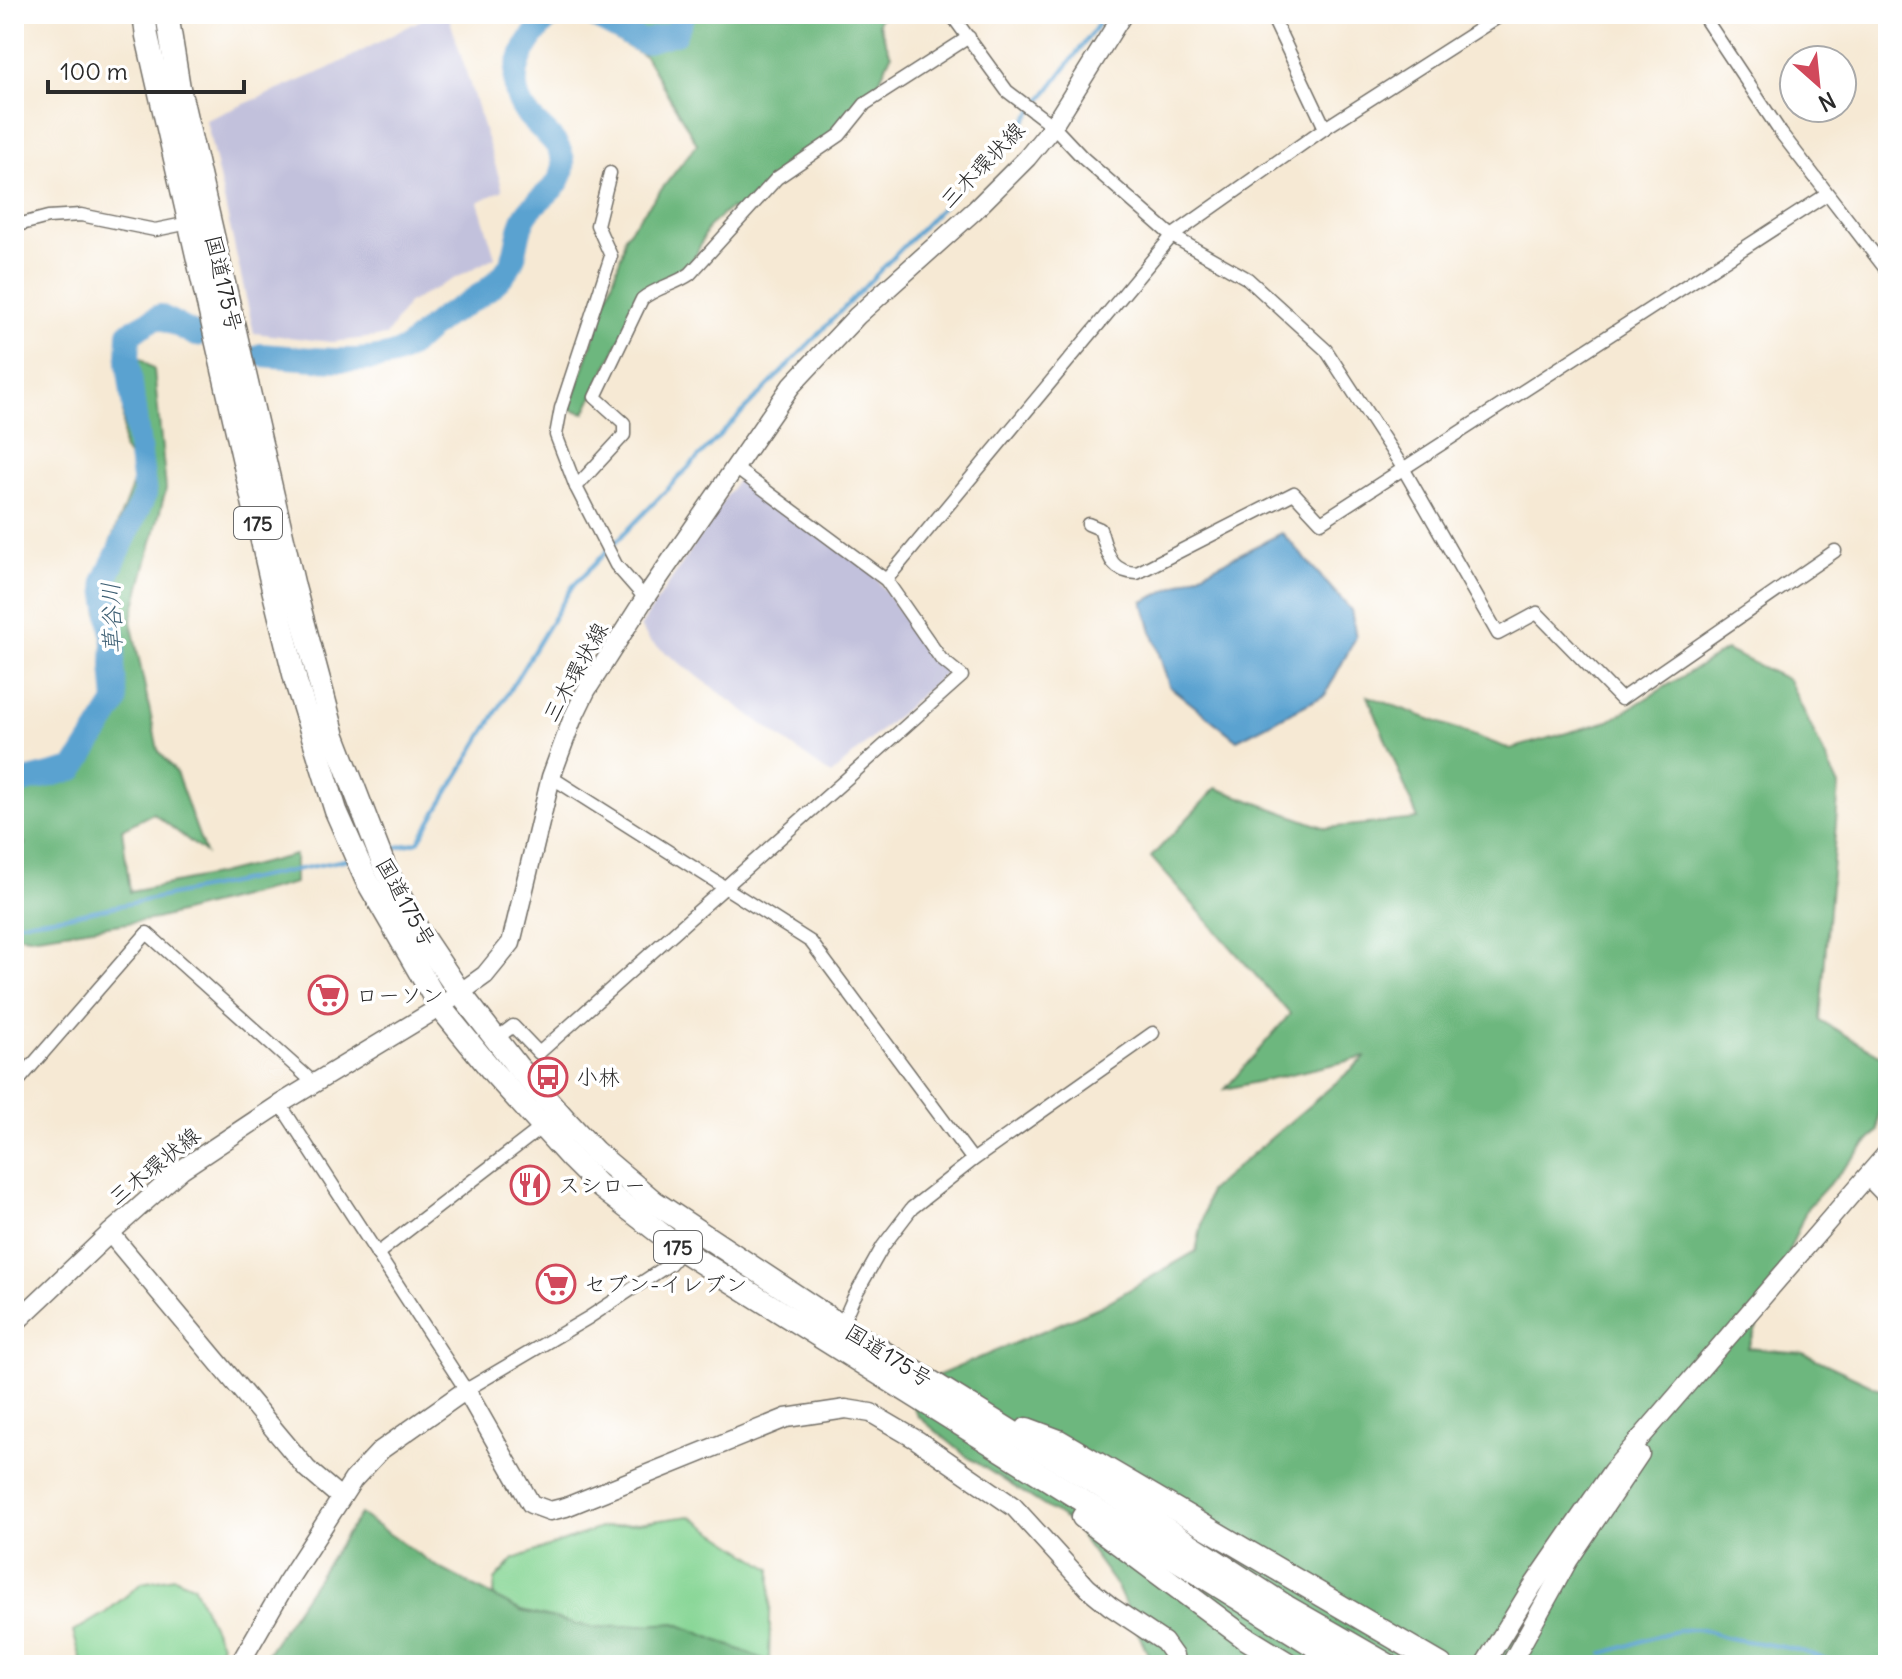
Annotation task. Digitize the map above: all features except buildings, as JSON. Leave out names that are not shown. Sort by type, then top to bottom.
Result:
[{"type":"highway","name":"国道175号","points":[[144,14],[147,36],[199,221],[334,736],[385,868],[419,932],[496,1039],[595,1152],[654,1202],[841,1326],[972,1419]]},
{"type":"highway","name":"国道175号","points":[[167,14],[199,221],[296,682],[336,811],[366,879],[440,1007],[542,1127],[598,1185],[683,1251],[972,1419],[1281,1615],[1345,1665]]},
{"type":"highway","points":[[972,1419],[1024,1474],[1244,1637],[1290,1665]]},
{"type":"highway","points":[[972,1419],[1059,1441],[1441,1665]]},
{"type":"highway","name":"国道175号","points":[[1281,1615],[1388,1665]]},
{"type":"street","points":[[951,14],[1007,91],[1053,126],[1083,158],[1172,236],[1248,279],[1326,350],[1403,468],[1498,634],[1537,613],[1621,699],[1835,551]]},
{"type":"street","name":"三木環状線","points":[[14,1324],[182,1169],[280,1104],[440,1007],[485,975],[511,943],[551,777],[572,720],[586,691],[645,598],[791,386],[857,316],[974,211],[1027,158],[1053,126],[1123,14]]},
{"type":"street","points":[[1271,14],[1325,128]]},
{"type":"street","points":[[1702,14],[1781,133],[1888,272]]},
{"type":"street","points":[[886,580],[1172,236],[1325,128],[1501,15]]},
{"type":"street","points":[[576,487],[624,435],[624,423],[595,397],[642,299],[655,289],[676,284],[690,274],[777,178],[840,135],[865,104],[969,37]]},
{"type":"street","points":[[610,173],[597,225],[611,256],[561,408],[556,435],[576,487],[616,565],[645,598]]},
{"type":"street","points":[[1088,524],[1100,529],[1112,564],[1123,572],[1137,573],[1294,493],[1321,522],[1826,195]]},
{"type":"street","points":[[14,226],[48,217],[81,215],[155,230],[199,221]]},
{"type":"street","points":[[496,1039],[513,1026],[539,1053],[962,676],[941,659],[886,580],[734,467]]},
{"type":"street","points":[[551,777],[811,942],[973,1160]]},
{"type":"street","points":[[14,1086],[147,933],[314,1083]]},
{"type":"street","points":[[841,1326],[883,1246],[912,1208],[973,1160],[1153,1033]]},
{"type":"street","points":[[280,1104],[466,1390],[531,1504],[550,1511],[786,1418],[846,1409],[871,1413],[917,1440],[1014,1507],[1088,1588],[1164,1642],[1176,1665]]},
{"type":"street","points":[[377,1254],[542,1127]]},
{"type":"street","points":[[1484,1665],[1532,1587],[1604,1483],[1888,1152]]},
{"type":"street","points":[[1868,1176],[1888,1197]]},
{"type":"street","points":[[239,1665],[340,1497],[381,1450],[466,1390],[670,1264],[698,1231]]},
{"type":"street","points":[[110,1233],[307,1469],[340,1497]]},
{"type":"street","points":[[1510,1665],[1568,1561],[1684,1388]]},
{"type":"shaded area","points":[[432,14],[448,14],[503,190],[478,202],[495,257],[408,303],[386,336],[331,342],[254,333],[206,120],[328,69]]},
{"type":"shaded area","points":[[738,479],[872,572],[935,661],[950,669],[831,775],[650,641],[640,627]]},
{"type":"green space","points":[[568,14],[883,14],[878,22],[891,55],[877,86],[835,133],[734,212],[730,208],[708,227],[696,255],[689,263],[644,289],[585,413],[570,409],[625,236],[697,144],[645,56]]},
{"type":"green space","points":[[136,355],[154,370],[166,489],[131,621],[158,750],[176,772],[205,853],[153,813],[122,829],[130,892],[295,855],[295,883],[156,919],[30,937],[14,935],[14,855],[25,844],[14,833],[14,791],[63,780],[121,693],[123,656],[98,614],[99,572],[138,471],[123,448],[123,363]]},
{"type":"green space","points":[[1726,650],[1789,680],[1839,786],[1820,1020],[1881,1056],[1878,1131],[1807,1208],[1748,1348],[1803,1353],[1888,1393],[1888,1665],[1153,1665],[1117,1587],[1071,1523],[966,1456],[918,1416],[904,1390],[1101,1306],[1196,1251],[1209,1191],[1366,1057],[1225,1089],[1290,1014],[1151,857],[1216,788],[1326,828],[1418,819],[1368,696],[1510,749],[1609,721]]},
{"type":"green space","points":[[360,1514],[436,1566],[521,1611],[594,1628],[675,1623],[777,1665],[259,1665]]},
{"type":"green space","points":[[690,1516],[771,1569],[769,1665],[492,1624],[495,1580],[514,1559],[600,1528]]},
{"type":"green space","points":[[174,1577],[193,1585],[221,1644],[210,1665],[83,1665],[73,1632],[105,1613],[142,1583]]},
{"type":"water","points":[[1282,533],[1351,610],[1356,637],[1325,695],[1237,740],[1169,686],[1143,602]]},
{"type":"waterway","name":"草谷川","points":[[261,355],[351,360],[386,357],[412,344],[503,275],[512,261],[526,215],[555,186],[562,171],[563,162],[558,148],[527,114],[516,88],[516,74],[526,48],[552,14]]},
{"type":"waterway","name":"草谷川","points":[[589,14],[643,42],[675,33],[684,14]]},
{"type":"waterway","points":[[385,850],[418,842],[572,587],[1021,126],[1095,29],[1103,14]]},
{"type":"waterway","name":"草谷川","points":[[14,784],[74,769],[116,703],[114,643],[105,580],[145,494],[128,362],[129,333],[160,316],[196,335]]},
{"type":"waterway","points":[[14,923],[68,916],[349,859]]},
{"type":"waterway","points":[[1603,1653],[1681,1630],[1698,1629],[1729,1638],[1798,1650],[1838,1665]]},
{"type":"place","name":"ローソン","points":[[328,995]]},
{"type":"place","name":"小林","points":[[548,1077]]},
{"type":"place","name":"スシロー","points":[[530,1185]]},
{"type":"place","name":"セブン-イレブン","points":[[556,1284]]}]
